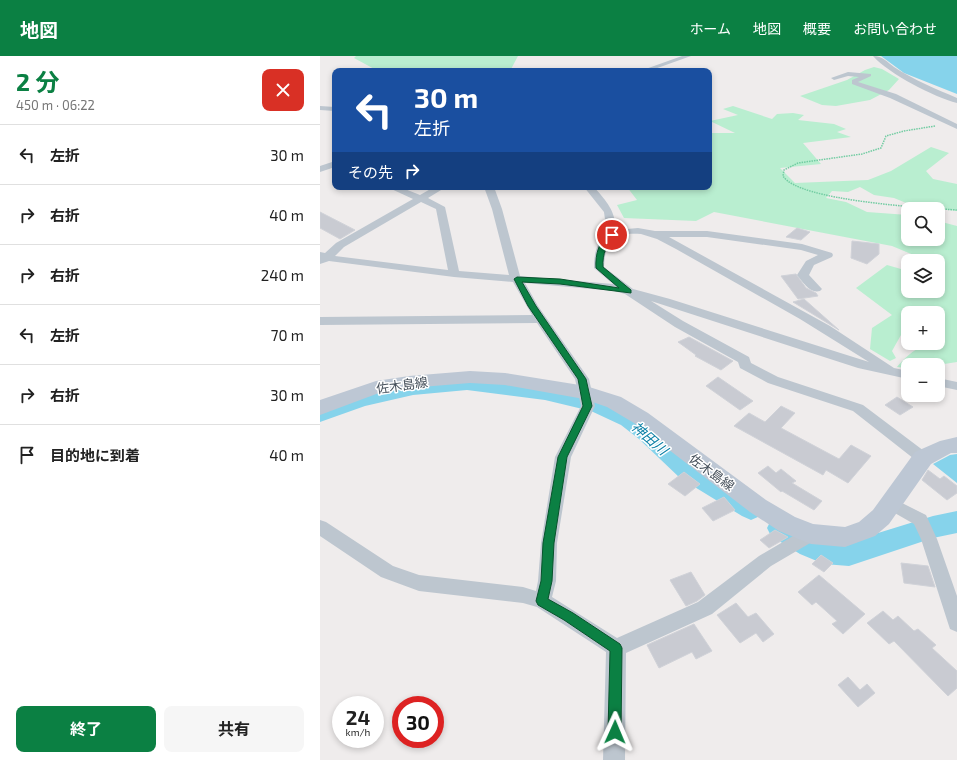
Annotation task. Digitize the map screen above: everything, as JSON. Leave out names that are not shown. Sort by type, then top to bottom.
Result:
[{"type":"main road","name":"佐木島線","points":[[320,408],[344,398],[376,388],[409,382],[470,377],[505,379],[586,392],[614,402],[641,418],[758,506],[787,524],[811,534],[845,537],[866,529],[881,517],[892,504],[923,458],[947,446],[957,445]]},
{"type":"street","points":[[652,68],[688,56]]},
{"type":"street","points":[[876,56],[891,68],[914,82],[957,101]]},
{"type":"street","points":[[834,78],[848,74],[869,75],[854,81],[854,83],[893,96],[957,127]]},
{"type":"street","points":[[320,108],[332,109]]},
{"type":"street","points":[[320,169],[332,165]]},
{"type":"street","points":[[400,190],[440,207],[454,274]]},
{"type":"street","points":[[322,258],[340,245],[436,190]]},
{"type":"street","points":[[490,190],[497,209],[506,247],[517,279],[540,319],[582,379],[588,406],[562,457],[549,543],[547,581],[542,601]]},
{"type":"street","points":[[591,190],[607,210],[610,217],[610,229],[612,235]]},
{"type":"street","points":[[889,370],[864,353],[783,305],[666,240],[640,231],[624,232],[612,235],[606,240],[599,258],[599,268],[628,291],[679,324],[744,360],[745,365],[773,380],[858,408],[923,458]]},
{"type":"street","points":[[652,234],[707,234],[802,247],[821,252],[828,255],[810,263],[803,275],[816,289]]},
{"type":"street","points":[[322,258],[454,274],[560,282],[628,291],[666,301],[863,365],[901,373]]},
{"type":"street","points":[[320,321],[540,319]]},
{"type":"street","points":[[945,383],[957,386]]},
{"type":"street","points":[[892,504],[920,520],[929,539],[957,622]]},
{"type":"street","points":[[320,527],[387,572],[419,582],[523,595],[542,601],[569,616],[616,648]]},
{"type":"street","points":[[616,648],[705,608],[765,561],[811,534]]},
{"type":"street","points":[[614,760],[616,648]]},
{"type":"path","points":[[949,123],[904,129],[886,136],[881,148],[862,154],[798,163],[784,170],[783,176],[786,181],[795,186],[823,194],[879,204],[957,210]]},
{"type":"green space","points":[[356,56],[518,56],[512,68],[372,68],[354,58]]},
{"type":"green space","points":[[874,67],[882,69],[899,79],[889,90],[870,100],[836,106],[822,105],[800,96],[847,80],[865,70]]},
{"type":"green space","points":[[733,106],[772,119],[777,114],[793,113],[804,115],[798,120],[834,124],[846,129],[837,132],[851,137],[803,143],[821,164],[780,168],[795,183],[868,180],[891,171],[931,147],[949,153],[926,171],[933,179],[957,184],[957,211],[945,209],[945,202],[904,202],[894,198],[874,195],[860,187],[848,192],[832,191],[826,198],[846,202],[867,212],[901,214],[901,246],[945,246],[945,223],[957,226],[957,362],[945,364],[945,358],[906,358],[915,350],[945,350],[945,306],[901,306],[901,335],[892,351],[896,358],[890,361],[870,349],[872,328],[892,315],[856,288],[887,265],[901,269],[901,298],[945,298],[945,254],[911,254],[892,246],[714,212],[696,221],[624,218],[617,205],[637,200],[629,190],[712,190],[712,133],[735,133],[712,122],[712,121],[738,115],[723,109]]},
{"type":"water","points":[[881,56],[957,56],[957,94],[904,73]]},
{"type":"water","points":[[957,454],[957,483],[933,464],[950,455]]},
{"type":"building","points":[[320,212],[355,230],[340,239],[320,228]]},
{"type":"building","points":[[797,228],[810,232],[801,240],[786,237]]},
{"type":"building","points":[[852,241],[879,244],[879,254],[867,264],[851,258]]},
{"type":"building","points":[[796,274],[806,288],[816,293],[818,296],[798,299],[781,276]]},
{"type":"building","points":[[804,299],[839,330],[793,302]]},
{"type":"building","points":[[689,337],[733,361],[721,370],[695,356],[696,355],[678,342]]},
{"type":"building","points":[[718,377],[753,401],[740,410],[706,386]]},
{"type":"building","points":[[897,397],[901,400],[901,402],[905,402],[913,407],[900,415],[885,405]]},
{"type":"building","points":[[781,406],[795,413],[781,428],[839,459],[851,445],[871,456],[848,483],[826,470],[823,475],[734,426],[749,413],[765,422]]},
{"type":"building","points":[[768,466],[776,473],[781,469],[796,481],[792,483],[822,501],[814,510],[782,491],[781,492],[758,473]]},
{"type":"building","points":[[928,470],[940,479],[944,476],[957,486],[957,493],[947,500],[922,480]]},
{"type":"building","points":[[684,472],[700,484],[685,496],[668,484]]},
{"type":"building","points":[[724,497],[735,510],[713,521],[702,508]]},
{"type":"building","points":[[775,530],[788,537],[769,548],[760,540]]},
{"type":"building","points":[[821,555],[833,563],[824,572],[812,564]]},
{"type":"building","points":[[901,563],[928,566],[935,587],[904,583]]},
{"type":"building","points":[[691,572],[705,595],[686,606],[670,580]]},
{"type":"building","points":[[819,575],[865,614],[843,634],[832,624],[837,621],[816,602],[812,605],[798,592]]},
{"type":"building","points":[[736,603],[748,617],[756,613],[774,634],[763,642],[756,633],[740,643],[717,615]]},
{"type":"building","points":[[883,611],[893,620],[898,616],[914,631],[918,629],[936,645],[932,648],[957,671],[957,688],[948,696],[894,641],[889,644],[867,623]]},
{"type":"building","points":[[694,624],[712,651],[696,659],[692,652],[659,668],[647,645]]},
{"type":"building","points":[[848,677],[860,690],[867,684],[875,693],[858,707],[838,685]]},
{"type":"waterway","name":"神田川","points":[[320,414],[360,399],[413,388],[467,383],[545,393],[597,405],[629,419],[647,433],[689,471],[751,509]]},
{"type":"waterway","name":"神田川","points":[[781,528],[810,546],[824,552],[849,554],[933,527],[957,522]]},
{"type":"route","points":[[612,235],[606,240],[599,258],[599,268],[628,291],[560,282],[517,279],[532,306],[582,379],[588,406],[562,457],[549,543],[547,581],[542,601],[569,616],[616,648],[615,732]]}]
